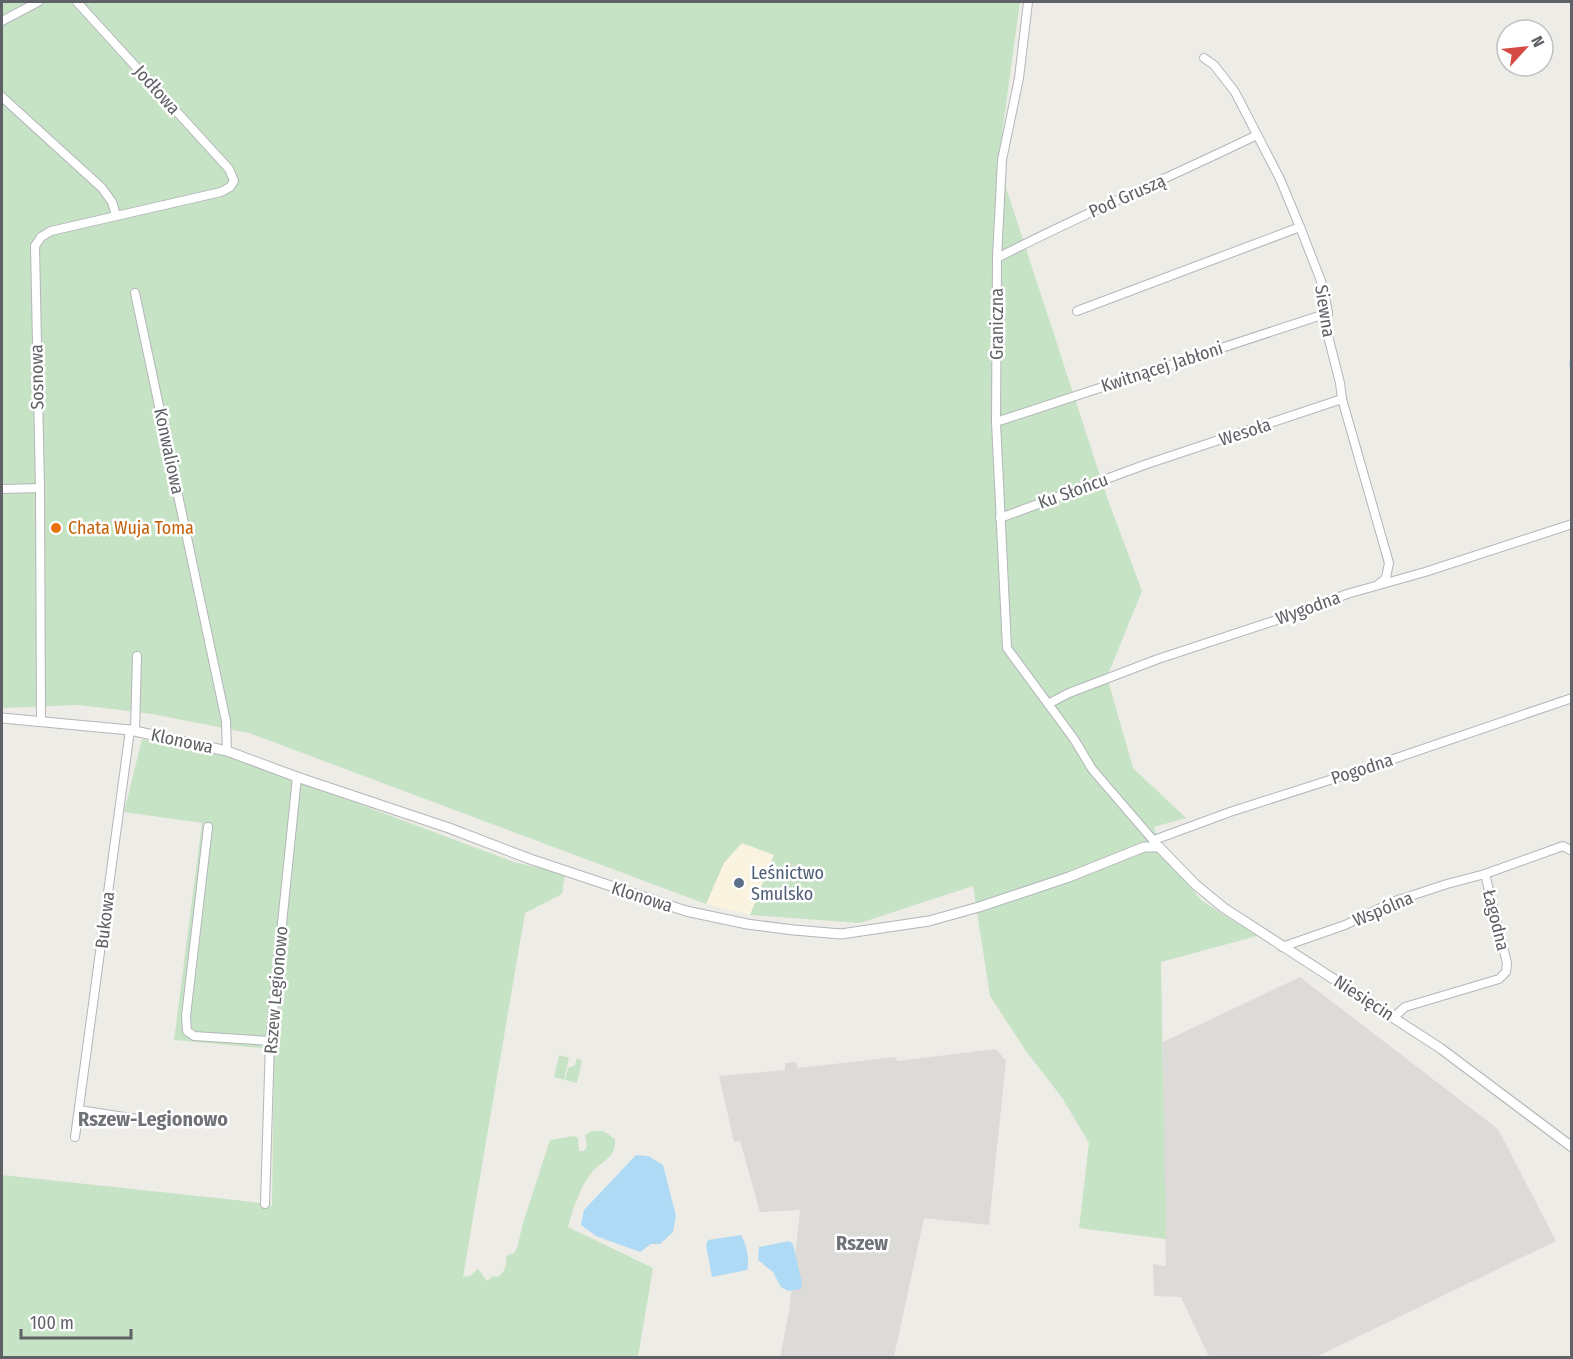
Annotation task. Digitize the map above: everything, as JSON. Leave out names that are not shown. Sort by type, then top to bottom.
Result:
[{"type":"street","points":[[2,21],[38,2]]},
{"type":"street","name":"Jodłowa","points":[[77,2],[229,169],[234,181]]},
{"type":"street","name":"Graniczna","points":[[1028,2],[1019,78],[1002,160],[997,258],[996,422],[1007,648],[1048,704]]},
{"type":"street","name":"Siewna","points":[[1204,58],[1214,65],[1235,92],[1280,179],[1321,282],[1328,313],[1325,324],[1342,399],[1389,563],[1386,578],[1379,584]]},
{"type":"street","points":[[2,97],[102,188],[112,201],[116,216]]},
{"type":"street","name":"Pod Gruszą","points":[[997,258],[1064,223],[1178,173],[1257,135]]},
{"type":"street","name":"Sosnowa","points":[[41,721],[40,488],[35,246],[41,237],[51,231],[221,192],[230,188],[234,181]]},
{"type":"street","points":[[1077,311],[1300,227]]},
{"type":"street","name":"Konwaliowa","points":[[135,293],[226,721],[227,751]]},
{"type":"street","name":"Kwitnącej Jabłoni","points":[[996,422],[1328,313]]},
{"type":"street","name":"Wesoła","points":[[1147,464],[1342,399]]},
{"type":"street","name":"Ku Słońcu","points":[[1000,518],[1147,464]]},
{"type":"street","points":[[2,489],[40,488]]},
{"type":"street","name":"Wygodna","points":[[1048,704],[1069,693],[1158,659],[1289,616],[1347,594],[1425,572],[1572,524]]},
{"type":"street","name":"Klonowa","points":[[132,730],[137,656]]},
{"type":"street","name":"Pogodna","points":[[1156,843],[1230,812],[1380,764],[1572,698]]},
{"type":"street","points":[[1048,704],[1074,739],[1092,769],[1156,843]]},
{"type":"street","name":"Klonowa","points":[[2,718],[132,730],[227,751],[449,828],[583,878],[686,911],[747,924],[818,933],[855,933],[953,915],[1069,877],[1156,843]]},
{"type":"street","name":"Bukowa","points":[[75,1137],[132,730]]},
{"type":"street","name":"Rszew Legionowo","points":[[265,1204],[270,1041],[297,777]]},
{"type":"street","points":[[208,827],[186,1016],[187,1031],[195,1036],[270,1041]]},
{"type":"street","name":"Niesięcin","points":[[1156,843],[1203,891],[1237,917],[1440,1048],[1572,1147]]},
{"type":"street","name":"Łagodna","points":[[1394,1017],[1405,1007],[1500,979],[1506,972],[1507,963],[1485,874],[1563,846],[1572,851]]},
{"type":"street","name":"Wspólna","points":[[1282,947],[1345,924],[1395,901],[1485,874]]},
{"type":"street","points":[[79,1110],[137,1119]]},
{"type":"shaded area","name":"Leśnictwo Smulsko","points":[[742,843],[774,854],[750,915],[706,904],[724,863]]},
{"type":"shaded area","points":[[1300,977],[1498,1129],[1556,1241],[1316,1357],[1209,1357],[1181,1297],[1154,1296],[1153,1264],[1166,1266],[1162,1104],[1163,1042]]},
{"type":"shaded area","points":[[996,1049],[1006,1061],[989,1225],[924,1218],[894,1357],[780,1357],[789,1312],[800,1210],[760,1212],[740,1141],[734,1142],[719,1076],[785,1070],[785,1063],[796,1062],[798,1068],[896,1057],[897,1061]]},
{"type":"green space","points":[[2,2],[1020,2],[998,163],[1108,500],[1142,591],[1107,677],[1133,768],[1186,818],[1154,827],[1161,852],[1201,900],[1257,936],[1161,962],[1166,1239],[1079,1228],[1089,1143],[1063,1099],[1026,1051],[990,996],[973,886],[860,923],[750,915],[774,855],[742,843],[724,863],[706,904],[249,733],[152,714],[79,705],[2,708]]},
{"type":"green space","points":[[142,739],[237,758],[514,862],[565,874],[562,894],[525,913],[463,1277],[470,1276],[478,1269],[487,1281],[493,1276],[498,1277],[504,1271],[506,1256],[514,1253],[517,1248],[550,1140],[574,1136],[578,1138],[579,1151],[584,1151],[587,1146],[585,1135],[591,1131],[603,1131],[615,1139],[615,1146],[611,1155],[594,1170],[586,1181],[568,1227],[653,1268],[638,1357],[2,1358],[2,1175],[262,1203],[272,1206],[274,1049],[174,1040],[202,823],[124,812]]},
{"type":"green space","points":[[559,1055],[569,1058],[564,1080],[554,1077]]},
{"type":"green space","points":[[577,1058],[582,1061],[577,1083],[565,1080],[568,1068],[575,1065]]},
{"type":"water","points":[[636,1155],[648,1156],[663,1165],[676,1216],[673,1232],[660,1244],[651,1244],[640,1252],[596,1236],[581,1225],[584,1210]]},
{"type":"water","points":[[741,1235],[747,1252],[747,1270],[712,1277],[706,1245],[708,1240]]},
{"type":"water","points":[[789,1241],[793,1244],[802,1283],[801,1289],[788,1291],[781,1287],[773,1272],[758,1260],[759,1247]]},
{"type":"waterway","points":[[1572,355],[1570,365],[1572,373]]},
{"type":"place","name":"Chata Wuja Toma","points":[[56,528]]},
{"type":"place","name":"Leśnictwo Smulsko","points":[[739,883]]},
{"type":"district","name":"Rszew-Legionowo","points":[[153,1119]]},
{"type":"district","name":"Rszew","points":[[862,1243]]}]
